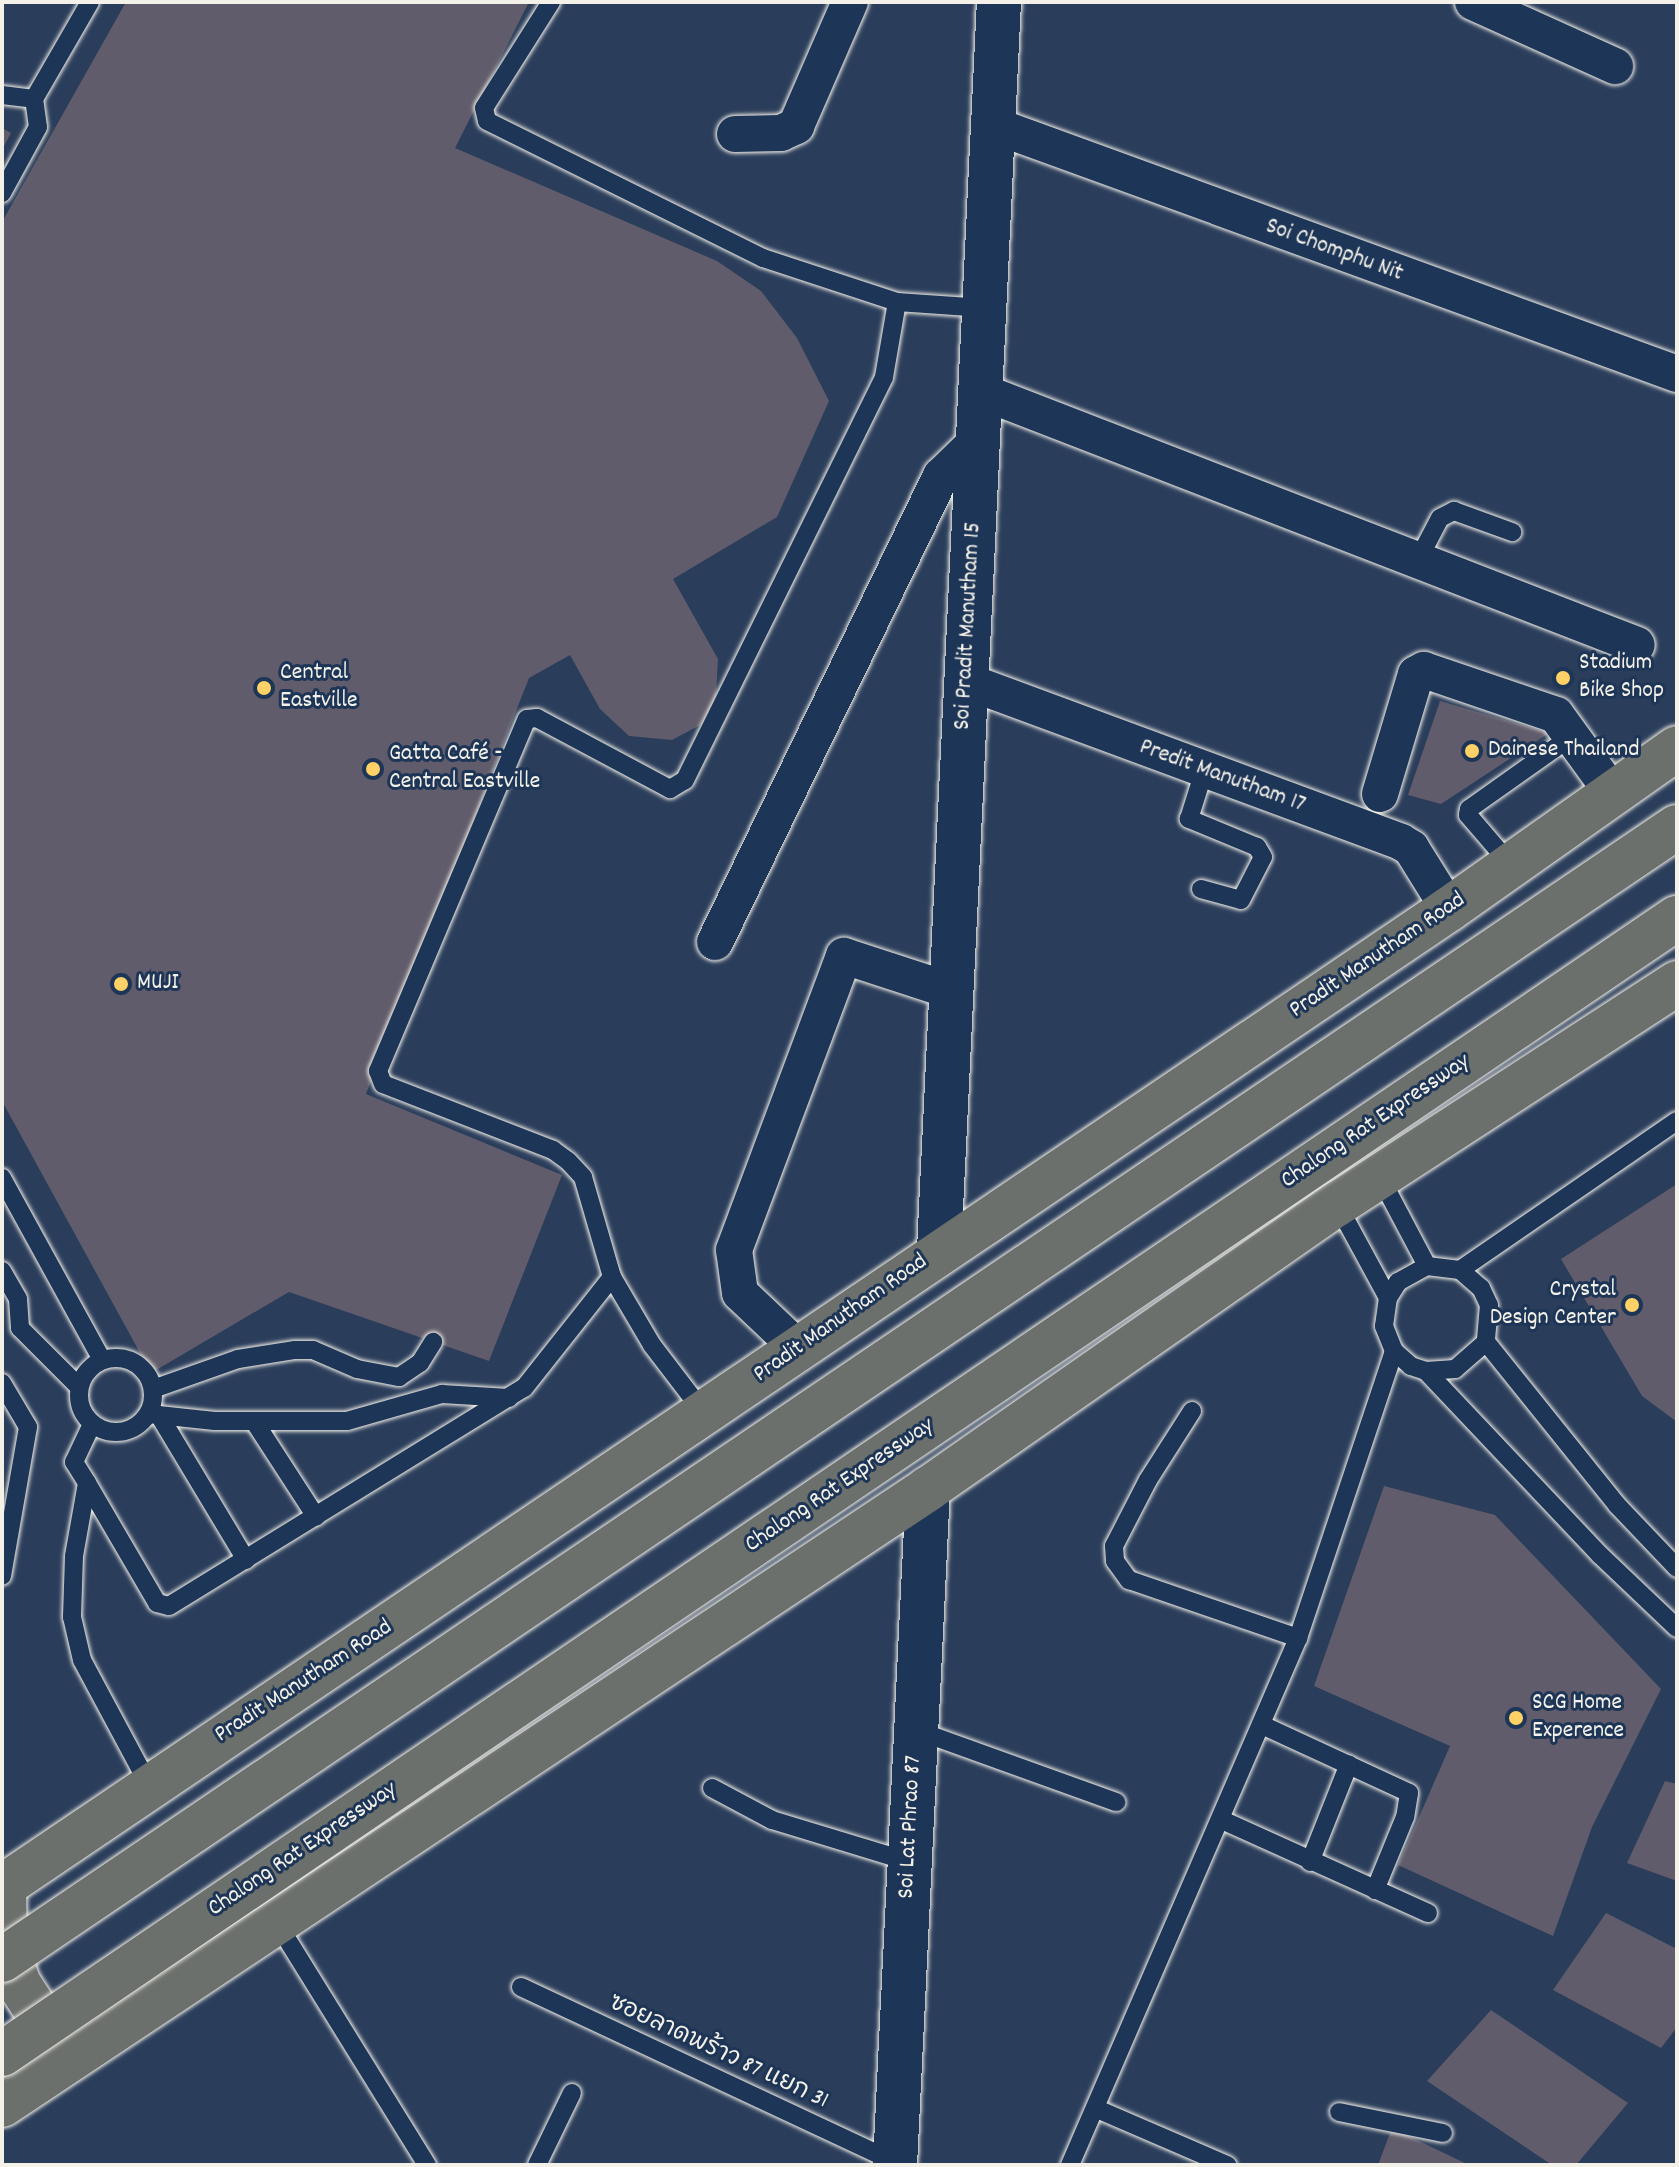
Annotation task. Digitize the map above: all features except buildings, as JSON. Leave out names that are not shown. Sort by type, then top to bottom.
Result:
[{"type":"main road","name":"Pradit Manutham Road","points":[[3,1886],[705,1414],[939,1250],[1449,909],[1677,748]]},
{"type":"main road","points":[[2,1960],[1677,827]]},
{"type":"main road","name":"Chalong Rat Expressway","points":[[2,2054],[1677,918]]},
{"type":"main road","points":[[6,2102],[928,1489],[1337,1204],[1381,1179],[1677,983]]},
{"type":"main road","points":[[3,1886],[5,1945],[19,1984],[40,2016],[68,2033],[118,2028]]},
{"type":"main road","points":[[2,2013],[14,2044],[6,2102]]},
{"type":"street","name":"Soi Pradit Manutham 15","points":[[939,1250],[999,2]]},
{"type":"street","points":[[1473,2],[1615,66]]},
{"type":"street","points":[[735,134],[781,133],[796,126],[844,5]]},
{"type":"street","name":"Soi Chomphu Nit","points":[[993,125],[1677,374]]},
{"type":"street","points":[[980,391],[1637,645]]},
{"type":"street","points":[[715,942],[941,476],[978,440]]},
{"type":"street","points":[[1380,794],[1420,670],[1556,715],[1612,792]]},
{"type":"street","name":"Predit Manutham 17","points":[[966,681],[1411,848],[1449,909]]},
{"type":"street","points":[[799,1349],[740,1293],[734,1250],[844,956],[952,991]]},
{"type":"street","name":"Soi Lat Phrao 87","points":[[895,2163],[928,1489]]},
{"type":"lane","points":[[2,193],[38,127],[34,99],[90,2]]},
{"type":"lane","points":[[551,2],[484,108],[487,121],[763,258],[897,302],[984,308]]},
{"type":"lane","points":[[2,95],[34,99]]},
{"type":"lane","points":[[705,1414],[652,1345],[612,1277],[583,1177],[568,1161],[553,1150],[383,1084],[378,1071],[527,719],[537,718],[670,789],[685,780],[884,377],[897,302]]},
{"type":"lane","points":[[1418,560],[1440,518],[1454,511],[1512,532]]},
{"type":"lane","points":[[1511,865],[1468,815],[1469,809],[1572,736]]},
{"type":"lane","points":[[1201,889],[1241,900],[1263,857],[1257,847],[1189,819],[1204,771]]},
{"type":"lane","points":[[1460,1270],[1677,1121]]},
{"type":"lane","points":[[2,1178],[102,1360]]},
{"type":"lane","points":[[1381,1179],[1427,1266]]},
{"type":"lane","points":[[1337,1204],[1388,1298]]},
{"type":"lane","points":[[1677,1568],[1617,1505],[1486,1342],[1489,1305],[1481,1288],[1460,1270],[1427,1266],[1410,1273],[1388,1298],[1384,1326],[1394,1351],[1426,1371],[1600,1555],[1677,1628]]},
{"type":"lane","points":[[2,1271],[18,1299],[20,1328],[79,1387]]},
{"type":"lane","points":[[92,1424],[74,1462],[163,1607],[246,1560],[509,1398],[545,1366],[612,1277]]},
{"type":"lane","points":[[2,1337],[20,1328]]},
{"type":"lane","points":[[153,1389],[238,1359],[295,1350],[313,1350],[357,1369],[399,1377],[412,1371],[433,1342]]},
{"type":"lane","points":[[1426,1371],[1455,1369],[1486,1342]]},
{"type":"lane","points":[[1070,2165],[1097,2109],[1298,1638],[1394,1351]]},
{"type":"lane","points":[[246,1560],[154,1414],[153,1389],[134,1363],[102,1360],[87,1371],[79,1387],[80,1407],[92,1424],[123,1432],[154,1414],[254,1421],[347,1421],[442,1394],[509,1398]]},
{"type":"lane","points":[[2,1383],[28,1427],[2,1576]]},
{"type":"lane","points":[[1192,1411],[1148,1480],[1114,1546],[1115,1561],[1129,1580],[1298,1638]]},
{"type":"lane","points":[[254,1421],[316,1517]]},
{"type":"lane","points":[[87,1483],[71,1589],[75,1637],[149,1785]]},
{"type":"lane","points":[[1262,1725],[1349,1764],[1410,1796],[1375,1890]]},
{"type":"lane","points":[[916,1730],[1116,1802]]},
{"type":"lane","points":[[1310,1862],[1349,1764]]},
{"type":"lane","points":[[712,1788],[772,1820],[910,1862]]},
{"type":"lane","points":[[1222,1820],[1428,1913]]},
{"type":"lane","points":[[277,1923],[427,2165]]},
{"type":"lane","name":"ซอยลาดพร้าว 87 แยก 31","points":[[521,1987],[895,2163]]},
{"type":"lane","points":[[537,2165],[572,2093]]},
{"type":"lane","points":[[1097,2109],[1227,2165]]},
{"type":"lane","points":[[1339,2112],[1443,2133]]},
{"type":"place","name":"Stadium Bike Shop","points":[[1563,678]]},
{"type":"place","name":"Central Eastville","points":[[264,688]]},
{"type":"place","name":"Dainese Thailand","points":[[1472,751]]},
{"type":"place","name":"Gatta Café - Central Eastville","points":[[373,769]]},
{"type":"place","name":"MUJI","points":[[121,984]]},
{"type":"place","name":"Crystal Design Center","points":[[1632,1305]]},
{"type":"place","name":"SCG Home Experence","points":[[1516,1718]]}]
